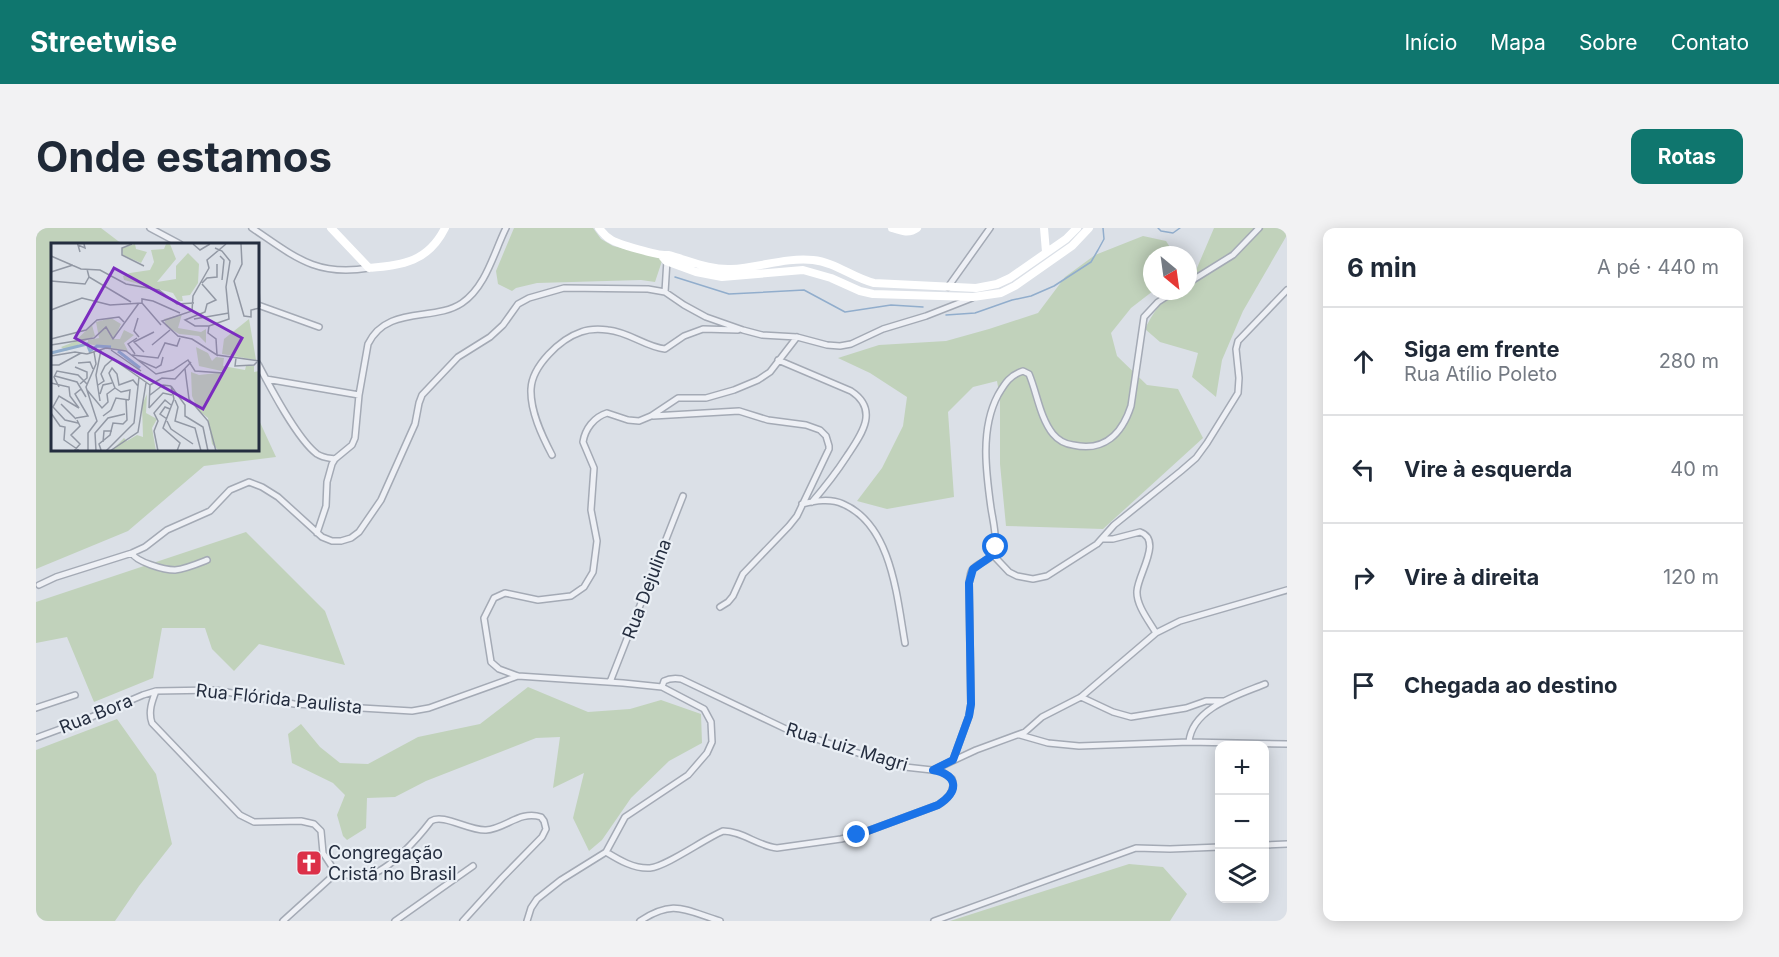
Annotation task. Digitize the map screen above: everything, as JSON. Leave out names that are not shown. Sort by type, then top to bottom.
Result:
[{"type":"street","points":[[150,228],[178,243]]},
{"type":"street","points":[[252,228],[305,263],[348,272],[394,266],[418,258],[427,253],[445,228]]},
{"type":"street","points":[[331,228],[369,268]]},
{"type":"street","points":[[317,533],[326,506],[328,475],[335,459],[352,445],[355,438],[359,395],[368,344],[375,332],[393,321],[448,310],[463,303],[470,297],[484,276],[506,228]]},
{"type":"street","points":[[599,228],[610,239],[621,244],[665,257],[723,269],[750,268],[790,261],[823,261],[874,283],[976,288],[997,284],[1010,278],[1066,239],[1077,228]]},
{"type":"street","points":[[892,228],[901,232],[917,228]]},
{"type":"street","points":[[948,287],[990,228]]},
{"type":"street","points":[[1044,228],[1046,252]]},
{"type":"street","points":[[665,257],[696,272],[722,277],[803,270],[873,294],[973,297],[1001,293],[1030,276],[1072,246],[1089,228]]},
{"type":"street","points":[[1197,277],[1233,255],[1259,228]]},
{"type":"street","points":[[665,257],[665,292]]},
{"type":"street","points":[[789,270],[790,261]]},
{"type":"street","points":[[1029,264],[1030,276]]},
{"type":"street","points":[[39,585],[145,547],[166,530],[210,511],[230,490],[249,482],[278,496],[317,533],[332,541],[345,541],[356,536],[381,501],[415,424],[418,403],[422,395],[458,357],[490,337],[503,325],[518,304],[529,298],[564,288],[648,289],[665,292],[706,317],[743,330],[797,337],[827,345],[845,345],[973,297]]},
{"type":"street","points":[[993,555],[1009,572],[1024,579],[1047,576],[1091,548],[1114,525],[1196,458],[1238,393],[1236,349],[1238,341],[1287,290]]},
{"type":"street","points":[[953,760],[971,704],[969,583],[971,573],[973,569],[993,555],[996,547],[986,456],[992,407],[1006,382],[1016,373],[1023,371],[1029,374],[1045,421],[1055,437],[1067,444],[1085,448],[1103,444],[1119,431],[1128,415],[1144,317],[1162,300]]},
{"type":"street","points":[[260,306],[319,327]]},
{"type":"street","points":[[552,455],[537,419],[531,397],[531,387],[540,366],[560,342],[581,332],[611,330],[665,349],[684,336],[703,329],[743,330]]},
{"type":"street","points":[[651,416],[678,398],[721,395],[758,380],[770,372],[797,337]]},
{"type":"street","points":[[778,360],[851,391],[862,400],[865,407],[865,426],[860,435],[831,480],[812,502]]},
{"type":"street","points":[[260,368],[298,432],[309,446],[319,455],[335,459]]},
{"type":"street","points":[[266,379],[359,395]]},
{"type":"street","points":[[527,921],[537,899],[606,852],[625,817],[660,796],[688,775],[707,753],[712,742],[711,722],[704,709],[662,687],[518,676],[499,669],[491,662],[484,618],[494,598],[505,593],[538,600],[571,596],[584,587],[593,572],[597,541],[591,510],[594,468],[583,442],[585,433],[598,417],[607,413],[635,421],[651,416],[739,411],[768,420],[806,425],[820,429],[826,435],[828,449],[797,516],[742,574],[733,596],[720,607]]},
{"type":"street","name":"Rua Dejulina","points":[[610,682],[684,496]]},
{"type":"street","points":[[802,504],[832,501],[843,504],[861,516],[874,531],[894,578],[905,643]]},
{"type":"street","points":[[1102,539],[1113,539],[1136,532],[1148,537],[1151,544],[1138,581],[1137,598],[1156,633]]},
{"type":"street","points":[[132,553],[134,558],[174,570],[207,560]]},
{"type":"street","name":"Rua Luiz Magri","points":[[662,687],[664,681],[668,679],[681,679],[786,729],[904,767],[933,770],[976,750],[1020,735],[1053,710],[1080,697],[1156,633],[1180,621],[1287,590]]},
{"type":"street","name":"Rua Flórida Paulista","points":[[156,691],[215,690],[294,704],[412,711],[429,708],[518,676]]},
{"type":"street","points":[[1189,742],[1190,732],[1211,709],[1265,684]]},
{"type":"street","points":[[156,691],[150,714],[152,723],[234,811],[254,822],[302,821],[314,824],[321,831],[323,853],[336,873],[363,876],[376,872],[408,848],[436,818],[487,830],[526,816],[541,817],[546,830],[542,837],[463,921]]},
{"type":"street","name":"Rua Bora","points":[[36,738],[156,691]]},
{"type":"street","points":[[36,708],[75,695]]},
{"type":"street","points":[[1080,697],[1113,712],[1131,717],[1186,708],[1206,701],[1224,701]]},
{"type":"street","points":[[1020,735],[1079,746],[1189,742],[1287,744]]},
{"type":"street","points":[[606,852],[624,862],[650,868],[656,867],[723,831],[777,848],[857,835],[946,800],[953,788],[952,779],[945,773],[933,770]]},
{"type":"street","points":[[1269,845],[1287,844]]},
{"type":"street","points":[[934,921],[1136,848],[1215,847]]},
{"type":"street","points":[[395,921],[473,866]]},
{"type":"street","points":[[284,921],[336,873]]},
{"type":"street","points":[[640,921],[654,912],[667,908],[679,908],[720,921]]},
{"type":"green space","points":[[36,228],[101,228],[121,243],[51,243],[51,452],[260,452],[260,422],[276,457],[204,466],[128,531],[36,569]]},
{"type":"green space","points":[[514,228],[593,228],[601,239],[613,246],[663,258],[655,282],[641,280],[537,283],[512,291],[498,284],[496,271]]},
{"type":"green space","points":[[1214,228],[1287,228],[1287,235],[1243,311],[1222,360],[1216,397],[1192,377],[1198,353],[1160,342],[1145,329],[1152,315],[1165,300],[1197,300],[1197,268]]},
{"type":"green space","points":[[1143,236],[1166,241],[1169,246],[1143,246],[1143,299],[1131,308],[1111,333],[1117,356],[1147,385],[1178,389],[1203,438],[1103,529],[1006,526],[1000,464],[1000,399],[997,381],[973,387],[948,412],[954,497],[887,509],[857,501],[882,468],[903,426],[907,397],[870,373],[838,358],[879,345],[946,341],[1038,313],[1065,277],[1095,255]]},
{"type":"green space","points":[[246,532],[325,611],[345,665],[259,644],[234,671],[212,649],[205,628],[162,628],[153,678],[94,702],[67,637],[36,643],[36,602]]},
{"type":"green space","points":[[528,687],[588,712],[630,709],[661,700],[701,714],[702,743],[669,761],[631,798],[602,840],[589,851],[573,818],[584,773],[553,788],[560,737],[536,738],[426,781],[395,797],[367,798],[366,828],[347,840],[343,836],[337,815],[345,795],[333,783],[292,763],[288,734],[301,724],[320,747],[340,763],[368,764],[418,737],[480,724]]},
{"type":"green space","points":[[117,719],[156,774],[172,844],[115,921],[36,921],[36,750]]},
{"type":"green space","points":[[1129,864],[1163,867],[1187,894],[1170,921],[950,921]]},
{"type":"waterway","points":[[946,315],[975,313],[1031,296],[1054,286],[1091,262],[1104,239],[1103,228]]},
{"type":"waterway","points":[[1158,228],[1161,231],[1173,233],[1180,228]]},
{"type":"waterway","points":[[675,277],[729,294],[804,290],[845,312],[891,305],[923,307]]},
{"type":"place","name":"Congregação Cristã no Brasil","points":[[309,863]]},
{"type":"route","points":[[857,835],[938,805],[946,800],[953,788],[952,779],[948,775],[933,770],[953,760],[969,716],[971,704],[969,583],[973,569],[989,559],[996,547]]}]
